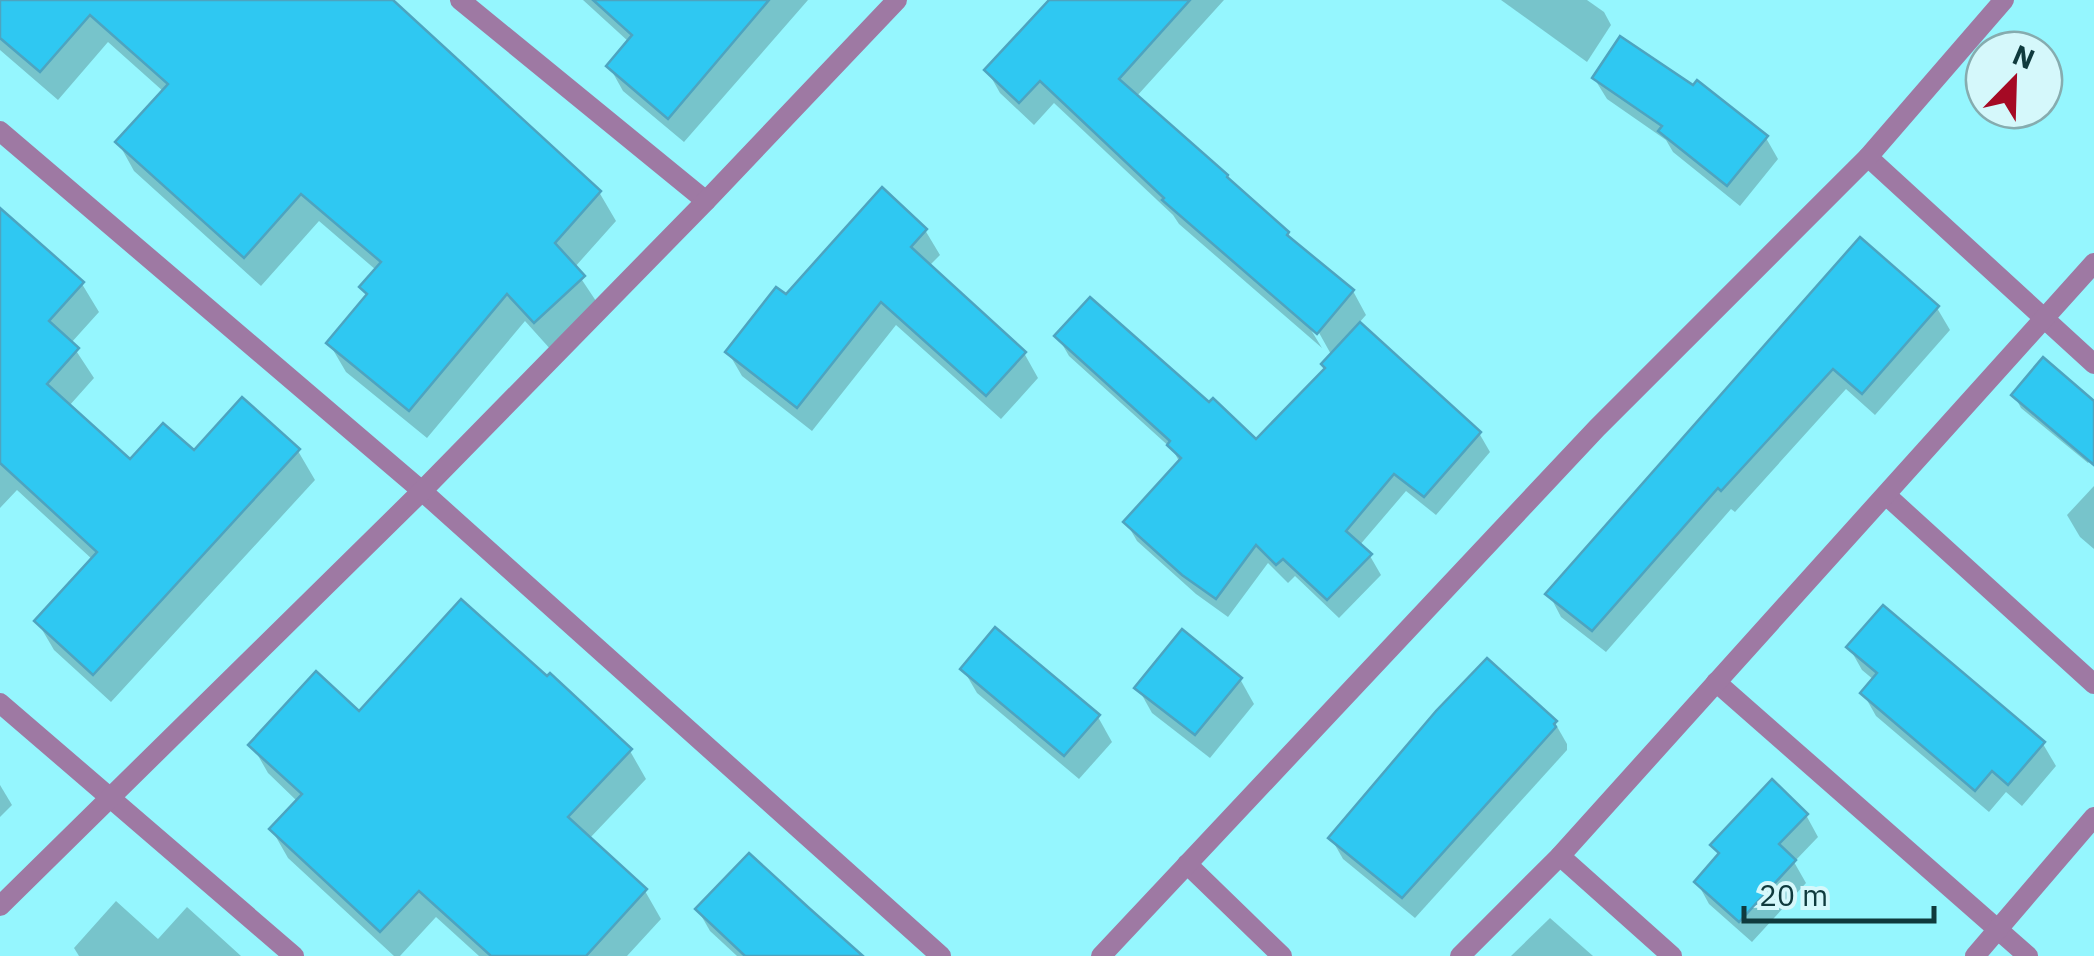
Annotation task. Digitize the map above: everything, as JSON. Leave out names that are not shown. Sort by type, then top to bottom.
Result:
[{"type":"street","points":[[460,0],[706,201]]},
{"type":"street","points":[[0,906],[422,490],[897,0]]},
{"type":"street","points":[[1101,956],[1597,428],[1868,157],[2004,0]]},
{"type":"street","points":[[0,131],[422,490],[941,956]]},
{"type":"street","points":[[1868,157],[2094,364]]},
{"type":"street","points":[[1460,956],[1560,856],[2094,263]]},
{"type":"street","points":[[1886,495],[2094,684]]},
{"type":"street","points":[[1716,682],[2028,956]]},
{"type":"street","points":[[0,703],[294,956]]},
{"type":"street","points":[[1975,956],[2094,817]]},
{"type":"street","points":[[1560,856],[1672,956]]},
{"type":"street","points":[[1187,864],[1282,956]]},
{"type":"building","points":[[0,0],[393,0],[601,191],[555,243],[585,276],[534,323],[507,294],[409,411],[326,343],[367,294],[359,287],[381,262],[301,194],[244,258],[115,142],[168,84],[90,15],[40,72],[0,38]]},
{"type":"building","points":[[593,0],[769,0],[668,119],[606,66],[632,35]]},
{"type":"building","points":[[1049,0],[1190,0],[1119,79],[1228,175],[1289,232],[1287,235],[1354,290],[1317,334],[1162,200],[1040,81],[1019,103],[984,70]]},
{"type":"building","points":[[1620,36],[1693,85],[1697,80],[1768,136],[1727,186],[1658,131],[1662,126],[1592,78]]},
{"type":"building","points":[[882,187],[927,229],[911,247],[1026,352],[986,396],[881,302],[797,408],[725,352],[776,287],[786,294]]},
{"type":"building","points":[[0,208],[84,282],[49,321],[79,348],[47,384],[130,459],[163,423],[194,450],[242,397],[300,449],[93,675],[34,621],[97,552],[0,463]]},
{"type":"building","points":[[1860,237],[1939,306],[1862,394],[1833,369],[1721,491],[1718,488],[1592,631],[1545,594]]},
{"type":"building","points":[[1090,297],[1209,402],[1213,398],[1256,439],[1325,368],[1321,364],[1360,322],[1481,432],[1424,497],[1394,474],[1346,531],[1372,554],[1327,600],[1283,559],[1276,565],[1256,545],[1216,599],[1182,575],[1123,522],[1181,458],[1167,445],[1170,441],[1054,336]]},
{"type":"building","points":[[2043,357],[2094,401],[2094,465],[2011,395]]},
{"type":"building","points":[[461,599],[547,676],[550,673],[632,749],[568,817],[647,889],[586,956],[491,956],[419,891],[380,932],[269,829],[302,794],[248,745],[316,671],[359,711]]},
{"type":"building","points":[[1883,605],[2045,742],[2008,785],[1992,771],[1975,791],[1860,693],[1877,673],[1846,647]]},
{"type":"building","points":[[995,627],[1100,715],[1064,756],[960,669]]},
{"type":"building","points":[[1182,629],[1242,678],[1195,735],[1134,688]]},
{"type":"building","points":[[1487,658],[1557,721],[1556,727],[1402,898],[1328,838],[1436,711]]},
{"type":"building","points":[[1772,779],[1808,814],[1779,844],[1796,860],[1739,922],[1694,882],[1719,853],[1710,845]]},
{"type":"building","points":[[749,853],[863,956],[745,956],[695,909]]}]
